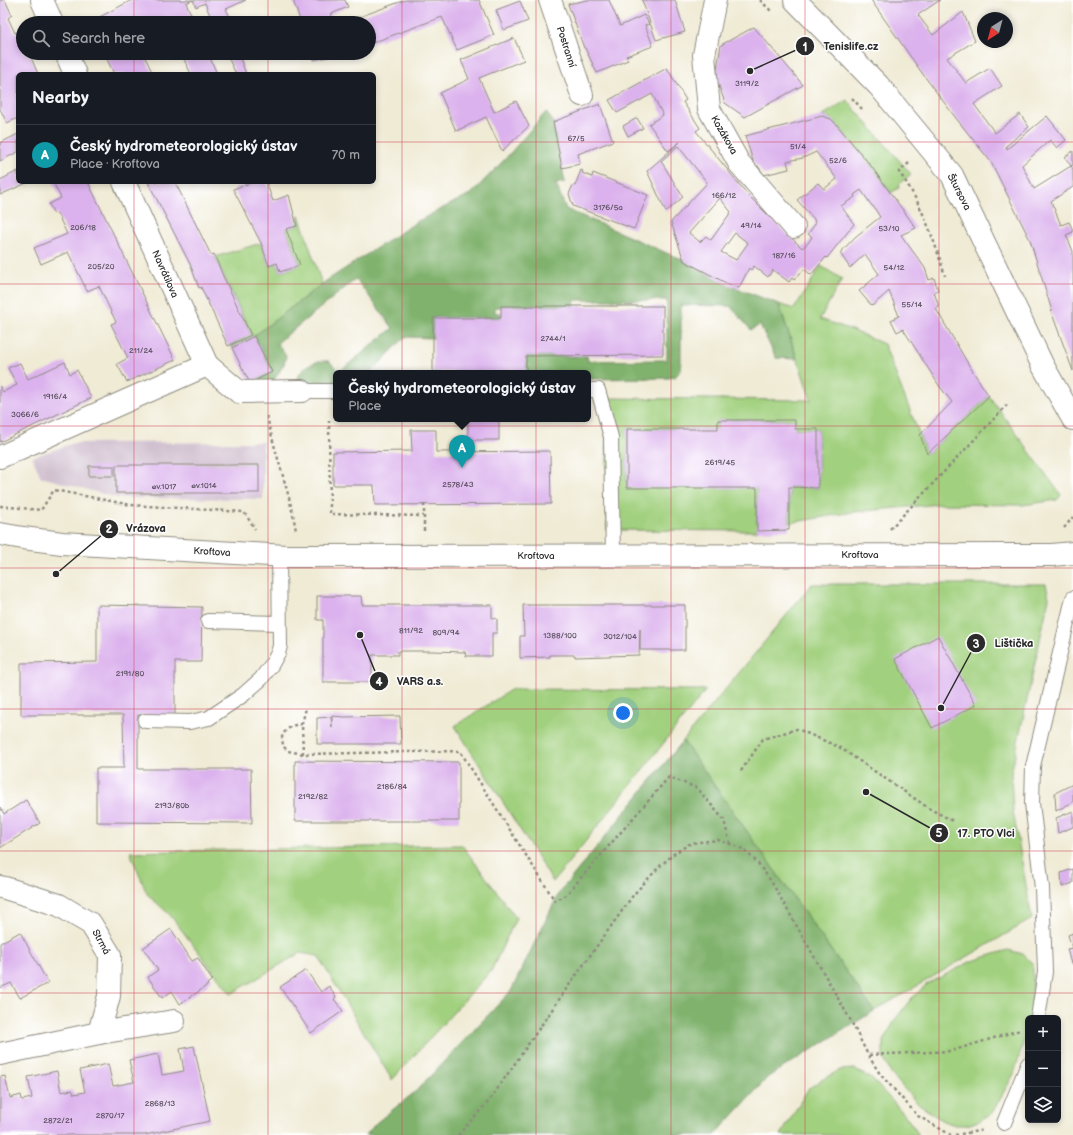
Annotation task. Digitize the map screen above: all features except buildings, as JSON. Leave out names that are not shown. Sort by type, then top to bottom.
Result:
[{"type":"street","points":[[42,0],[49,16]]},
{"type":"street","name":"Postranní","points":[[550,0],[582,95]]},
{"type":"street","name":"Kozákova","points":[[714,0],[704,55],[709,109],[740,163],[794,227]]},
{"type":"street","name":"Štursova","points":[[795,0],[879,86],[952,175],[1042,366],[1073,419]]},
{"type":"street","points":[[69,60],[74,72]]},
{"type":"street","name":"Navrátilova","points":[[125,184],[206,366]]},
{"type":"street","points":[[0,457],[206,366],[239,392],[302,391]]},
{"type":"street","name":"Kroftova","points":[[0,534],[62,543],[279,556],[1052,555],[1073,553]]},
{"type":"street","name":"Strmá","points":[[0,887],[59,906],[91,924],[110,955],[109,996],[99,1033]]},
{"type":"street","points":[[0,1054],[99,1033],[174,1021]]},
{"type":"lane","points":[[591,390],[598,390],[611,437],[613,556]]},
{"type":"lane","points":[[302,391],[333,391]]},
{"type":"lane","points":[[145,721],[190,722],[209,718],[242,695],[261,679],[275,659],[280,646],[279,556]]},
{"type":"lane","points":[[1038,1015],[1044,972],[1042,888],[1032,803],[1033,766],[1073,598]]},
{"type":"lane","points":[[208,621],[279,623]]},
{"type":"lane","points":[[1004,1123],[1025,1071]]},
{"type":"path","points":[[910,162],[899,172],[921,208],[945,276]]},
{"type":"path","points":[[865,555],[1007,405]]},
{"type":"path","points":[[266,413],[293,514],[296,532]]},
{"type":"path","points":[[329,420],[330,514],[424,516]]},
{"type":"path","points":[[0,506],[41,510],[54,490],[131,506],[244,512],[257,532]]},
{"type":"path","points":[[424,504],[424,534]]},
{"type":"path","points":[[1059,530],[1064,528],[1073,517]]},
{"type":"path","points":[[303,754],[302,724],[306,708]]},
{"type":"path","points":[[302,724],[291,726],[282,735],[284,746],[288,751],[303,754],[460,751],[555,901],[566,895],[669,777],[697,788],[724,820],[730,844]]},
{"type":"path","points":[[741,772],[763,739],[797,729],[839,747],[930,808],[953,821]]},
{"type":"path","points":[[458,1135],[489,1101],[634,894],[675,852],[691,843],[718,840],[743,849],[757,862],[771,881],[880,1074],[918,1116],[951,1135]]},
{"type":"path","points":[[868,1055],[951,1051],[1022,1030]]},
{"type":"path","points":[[955,1135],[984,1130],[1004,1123]]},
{"type":"shaded area","points":[[263,442],[263,499],[118,498],[41,477],[32,457],[74,443]]},
{"type":"green space","points":[[847,100],[911,174],[899,184],[900,187],[891,193],[837,125],[831,119],[822,116]]},
{"type":"green space","points":[[546,112],[553,122],[565,182],[556,184],[566,209],[685,261],[728,285],[779,304],[797,359],[776,358],[760,325],[751,330],[730,306],[681,305],[681,370],[675,377],[591,379],[591,370],[526,370],[526,356],[587,356],[588,361],[667,360],[667,300],[575,300],[574,306],[495,307],[495,313],[501,313],[501,318],[433,318],[433,338],[405,337],[373,370],[341,370],[393,328],[356,279],[277,343],[286,356],[284,364],[273,382],[251,382],[272,372],[254,336],[326,281],[418,221],[472,193],[506,158]]},
{"type":"green space","points":[[299,215],[322,284],[254,336],[232,348],[231,345],[251,334],[215,257],[261,243],[269,266],[277,263],[280,272],[300,265],[286,229],[297,226]]},
{"type":"green space","points":[[821,266],[842,279],[820,319],[849,329],[884,344],[927,454],[989,396],[1061,495],[1057,500],[1023,505],[940,504],[853,512],[789,523],[789,487],[818,488],[818,429],[795,429],[795,420],[718,420],[718,429],[627,429],[627,487],[757,488],[757,531],[607,530],[606,398],[811,400],[779,304],[794,309]]},
{"type":"green space","points":[[329,361],[337,370],[333,370],[333,382],[299,382],[297,380],[302,371],[309,365]]},
{"type":"green space","points":[[812,584],[1046,584],[1049,598],[1011,774],[1013,811],[1032,919],[874,1011],[683,741]]},
{"type":"green space","points":[[512,689],[706,690],[553,882],[455,726]]},
{"type":"green space","points":[[683,741],[874,1011],[768,1077],[715,1135],[366,1135],[376,1123],[415,1092],[511,991],[559,893]]},
{"type":"green space","points":[[462,845],[516,918],[491,971],[392,1080],[318,956],[300,953],[231,994],[170,915],[147,894],[130,852]]},
{"type":"green space","points":[[1008,950],[1023,954],[1033,964],[1031,1015],[1025,1015],[1025,1037],[1014,1074],[992,1113],[979,1121],[967,1125],[955,1125],[943,1121],[918,1104],[891,1074],[883,1057],[883,1041],[897,1017],[911,999],[927,984],[972,961]]},
{"type":"green space","points":[[855,1069],[873,1080],[905,1115],[919,1135],[781,1135],[808,1089],[840,1070]]},
{"type":"place","name":"Tenislife.cz","points":[[750,71]]},
{"type":"place","name":"Český hydrometeorologický ústav","points":[[462,468]]},
{"type":"place","name":"Vrázova","points":[[56,574]]},
{"type":"place","name":"VARS a.s.","points":[[360,635]]},
{"type":"place","name":"Lištička","points":[[941,708]]},
{"type":"place","name":"17. PTO Vlci","points":[[866,792]]}]
